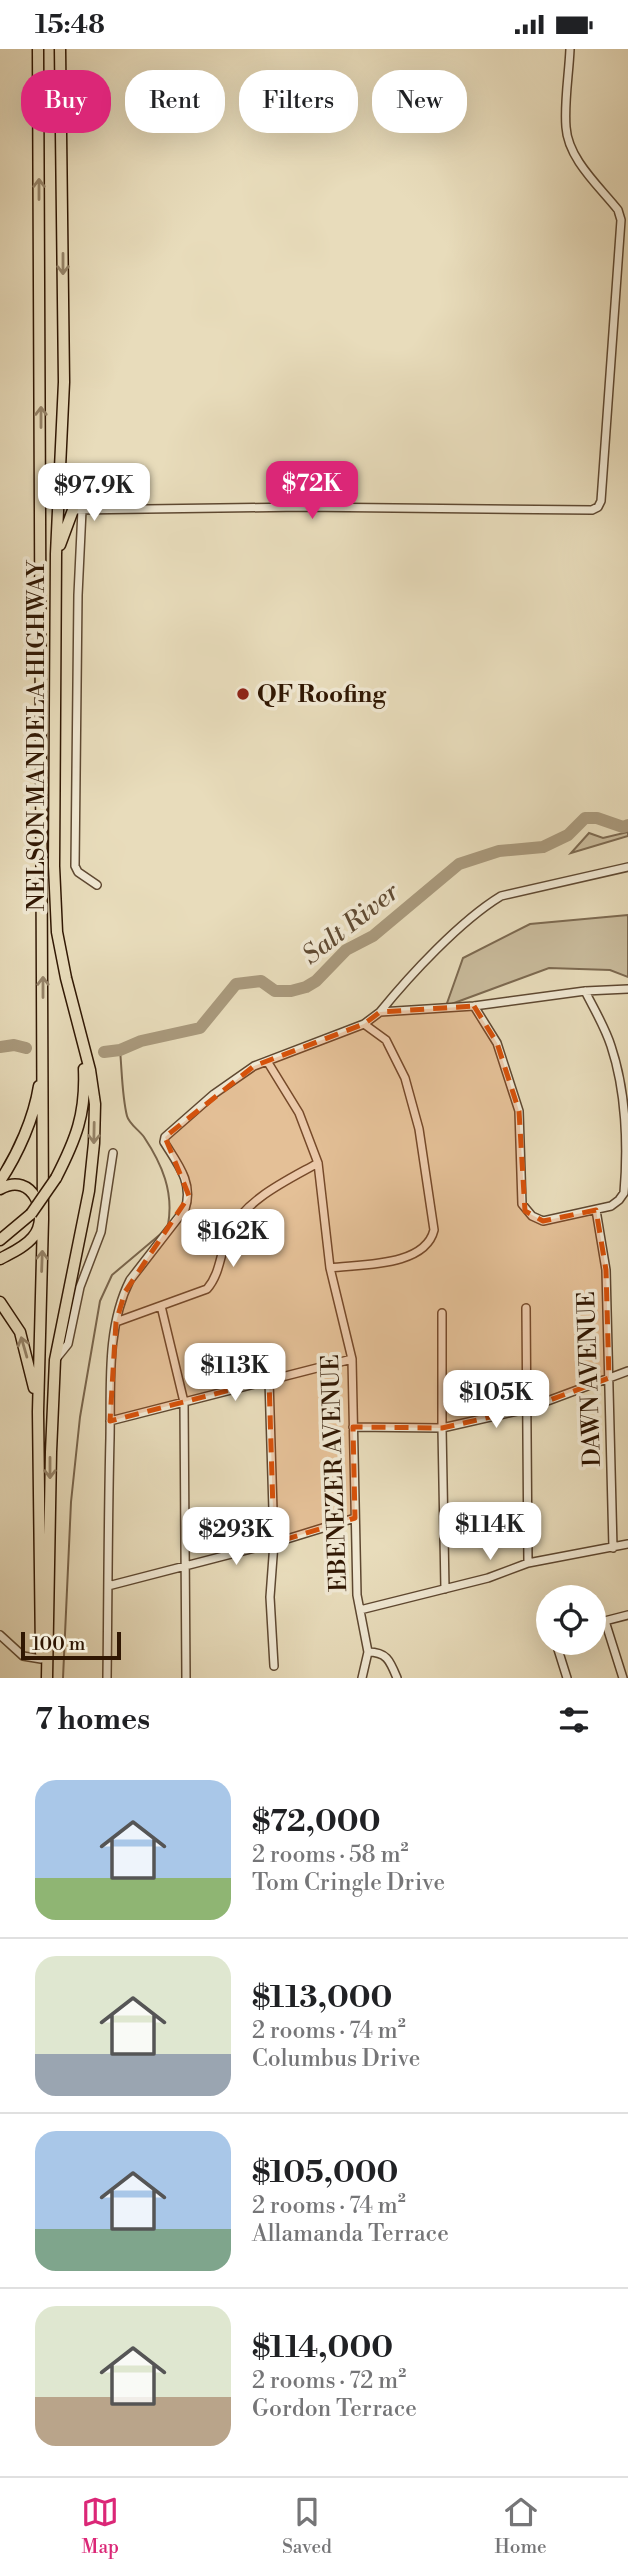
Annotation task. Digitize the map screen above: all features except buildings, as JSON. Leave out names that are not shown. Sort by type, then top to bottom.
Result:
[{"type":"highway","name":"NELSON MANDELA HIGHWAY","points":[[38,49],[43,1055]]},
{"type":"highway","name":"NELSON MANDELA HIGHWAY","points":[[60,49],[64,382],[56,554],[54,866],[57,932],[81,1042]]},
{"type":"highway","points":[[56,554],[77,510]]},
{"type":"highway","points":[[0,1240],[31,1214],[56,1178],[79,1130],[85,1082],[81,1042]]},
{"type":"highway","points":[[47,1678],[55,1360],[89,1191],[94,1143],[94,1092],[81,1042]]},
{"type":"highway","points":[[0,1181],[26,1129],[38,1093],[43,1055]]},
{"type":"highway","points":[[40,1678],[38,1412],[43,1219],[43,1055]]},
{"type":"highway","points":[[0,1189],[13,1183],[26,1186],[33,1193],[39,1210],[39,1224],[34,1236],[0,1259]]},
{"type":"highway","points":[[0,1302],[20,1332],[29,1361],[38,1412]]},
{"type":"street","points":[[97,885],[78,872],[75,866],[77,510],[316,507],[592,510],[598,507],[601,501],[621,220],[618,210],[579,161],[570,143],[566,127],[570,49]]},
{"type":"street","points":[[107,1678],[110,1421],[116,1322],[130,1280],[185,1209],[189,1196],[182,1168],[164,1142],[165,1137],[214,1094],[254,1066],[364,1024],[380,1012],[436,951],[488,903],[501,895],[628,867]]},
{"type":"street","points":[[380,1012],[474,1006],[585,991],[628,989]]},
{"type":"street","points":[[474,1006],[497,1043],[519,1111],[522,1204],[532,1216],[542,1221],[611,1206],[620,1201],[624,1193],[626,1132],[621,1080],[611,1044],[585,991]]},
{"type":"street","points":[[330,1268],[401,1259],[424,1249],[434,1230],[419,1129],[405,1078],[386,1040],[364,1024]]},
{"type":"street","name":"EBENEZER AVENUE","points":[[267,1061],[299,1113],[318,1163],[330,1268],[352,1359],[357,1595],[368,1652],[362,1678]]},
{"type":"street","points":[[55,1360],[68,1344],[80,1287],[102,1232],[113,1153]]},
{"type":"street","points":[[116,1322],[207,1289],[219,1265],[229,1234],[246,1210],[274,1188],[318,1163]]},
{"type":"street","name":"DAWN AVENUE","points":[[596,1210],[606,1270],[613,1548]]},
{"type":"street","points":[[161,1306],[184,1402],[186,1678]]},
{"type":"street","points":[[526,1308],[528,1563]]},
{"type":"street","points":[[442,1313],[445,1590]]},
{"type":"street","points":[[110,1421],[352,1359]]},
{"type":"street","points":[[353,1427],[442,1428],[526,1409],[628,1371]]},
{"type":"street","points":[[269,1380],[274,1543],[270,1597],[274,1666]]},
{"type":"street","points":[[108,1586],[274,1543],[355,1518]]},
{"type":"street","points":[[360,1610],[445,1590],[528,1563],[628,1544]]},
{"type":"street","points":[[623,1678],[606,1621],[628,1615]]},
{"type":"street","points":[[0,1635],[23,1656],[41,1659]]},
{"type":"street","points":[[368,1652],[388,1657],[397,1678]]},
{"type":"street","points":[[560,1655],[567,1678]]},
{"type":"highlighted area","points":[[474,1006],[497,1043],[519,1111],[525,1211],[543,1221],[596,1210],[606,1270],[609,1378],[526,1409],[442,1428],[353,1427],[355,1518],[274,1543],[269,1380],[110,1421],[116,1322],[125,1292],[189,1196],[165,1137],[254,1066],[364,1024],[380,1012]]},
{"type":"shaded area","points":[[628,832],[628,836],[571,853],[589,833],[603,838]]},
{"type":"shaded area","points":[[628,915],[628,977],[610,970],[549,968],[446,1006],[463,958],[530,924]]},
{"type":"waterway","name":"Salt River","points":[[104,1052],[200,1028],[236,984],[261,981],[275,991],[306,987],[316,981],[346,950],[373,936],[459,864],[499,851],[543,847],[568,835],[585,818],[597,818],[623,827],[628,825]]},
{"type":"waterway","name":"Salt River","points":[[0,1047],[14,1045],[26,1048]]},
{"type":"waterway","points":[[120,1050],[127,1116],[144,1137],[161,1168],[168,1190],[168,1225]]},
{"type":"waterway","points":[[63,1678],[71,1502],[80,1417],[100,1301],[112,1275],[163,1232]]},
{"type":"place","name":"QF Roofing","points":[[243,694]]}]
